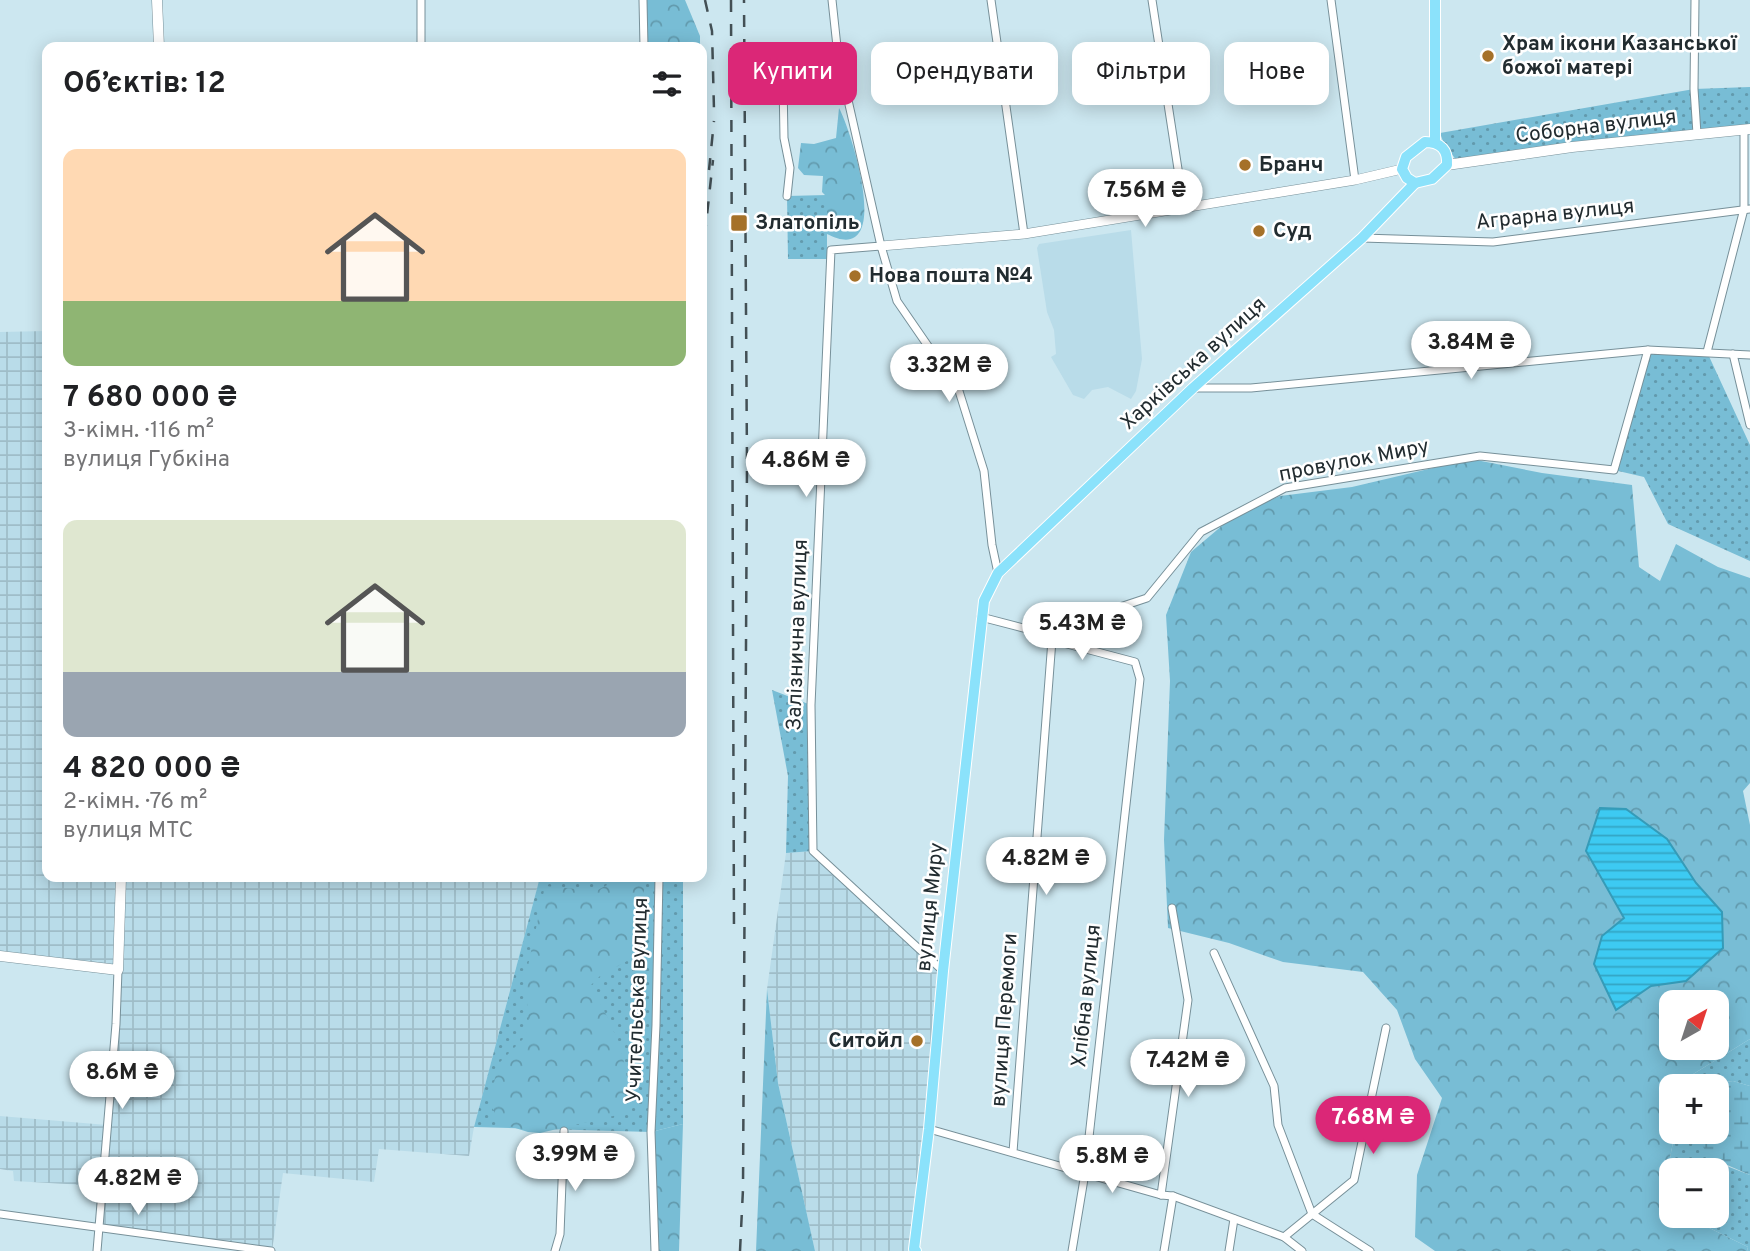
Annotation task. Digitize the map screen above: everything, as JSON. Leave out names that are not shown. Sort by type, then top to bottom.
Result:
[{"type":"main road","points":[[157,0],[159,42]]},
{"type":"main road","points":[[1435,0],[1435,142]]},
{"type":"main road","name":"Соборна вулиця","points":[[1447,165],[1572,147],[1747,130]]},
{"type":"main road","points":[[1425,142],[1435,142],[1443,147],[1447,165],[1432,179],[1415,183],[1407,178],[1402,169],[1406,157],[1425,142]]},
{"type":"main road","name":"Харківська вулиця","points":[[998,573],[1194,388],[1362,238],[1415,183]]},
{"type":"main road","name":"вулиця Миру","points":[[915,1250],[981,617],[984,601],[998,573]]},
{"type":"main road","points":[[0,956],[118,970],[121,882]]},
{"type":"street","points":[[421,0],[421,42]]},
{"type":"street","points":[[643,0],[644,42]]},
{"type":"street","points":[[832,0],[837,42]]},
{"type":"street","points":[[990,0],[1024,234]]},
{"type":"street","points":[[1152,0],[1184,208]]},
{"type":"street","points":[[1331,0],[1355,180]]},
{"type":"street","points":[[1695,0],[1694,89],[1697,134]]},
{"type":"street","points":[[783,105],[784,138],[790,168],[787,196]]},
{"type":"street","points":[[849,105],[881,246],[897,301],[959,391],[984,471],[992,545],[998,573]]},
{"type":"street","points":[[1707,352],[1747,209],[1747,130]]},
{"type":"street","points":[[881,246],[1024,234],[1355,180],[1402,169]]},
{"type":"street","name":"Аграрна вулиця","points":[[1362,238],[1493,242],[1619,228],[1747,209]]},
{"type":"street","name":"Залізнична вулиця","points":[[881,246],[831,250],[811,705],[813,851],[943,971]]},
{"type":"street","points":[[1194,388],[1251,388],[1648,350],[1750,355]]},
{"type":"street","name":"провулок Миру","points":[[1042,634],[1147,598],[1201,533],[1285,488],[1480,456],[1614,470],[1648,350]]},
{"type":"street","points":[[1733,354],[1750,425]]},
{"type":"street","points":[[981,617],[1042,634],[1052,640]]},
{"type":"street","name":"Хлібна вулиця","points":[[1052,640],[1135,662],[1140,679],[1085,1173],[1072,1251]]},
{"type":"street","name":"вулиця Перемоги","points":[[1013,1152],[1052,640]]},
{"type":"street","name":"Учительська вулиця","points":[[654,1251],[651,1132],[659,882]]},
{"type":"street","points":[[1161,1195],[1188,1000],[1172,908]]},
{"type":"street","points":[[1214,953],[1274,1086],[1278,1125],[1312,1214],[1370,1251]]},
{"type":"street","points":[[97,1251],[118,970]]},
{"type":"street","points":[[1284,1237],[1354,1180],[1387,1028]]},
{"type":"street","points":[[929,1129],[1161,1195],[1173,1196],[1284,1237],[1302,1251]]},
{"type":"street","points":[[555,1251],[560,1234],[564,1131]]},
{"type":"street","points":[[1164,1251],[1173,1196]]},
{"type":"street","points":[[0,1214],[98,1225],[271,1251]]},
{"type":"street","points":[[1229,1251],[1234,1219]]},
{"type":"shaded area","points":[[1131,230],[1142,359],[1136,391],[1131,399],[1108,387],[1092,390],[1084,399],[1073,395],[1051,357],[1056,354],[1054,330],[1047,312],[1037,248],[1039,244]]},
{"type":"shaded area","points":[[42,331],[42,882],[539,882],[474,1127],[469,1156],[379,1149],[374,1182],[283,1173],[272,1251],[98,1225],[101,1186],[14,1181],[13,1171],[0,1169],[0,1116],[107,1125],[118,970],[0,956],[0,332]]},
{"type":"shaded area","points":[[1600,808],[1626,809],[1667,839],[1696,883],[1722,912],[1723,948],[1686,981],[1651,986],[1616,1010],[1594,964],[1602,936],[1624,918],[1586,851]]},
{"type":"shaded area","points":[[813,851],[943,971],[916,1251],[815,1251],[778,1083],[767,989],[786,853]]},
{"type":"green space","points":[[643,0],[685,0],[700,42],[644,42]]},
{"type":"green space","points":[[1750,87],[1750,129],[1457,161],[1444,144],[1440,133],[1694,89]]},
{"type":"green space","points":[[839,108],[852,143],[863,193],[864,216],[859,232],[848,240],[827,234],[827,197],[822,192],[823,176],[804,175],[798,168],[801,143],[814,144],[836,138]]},
{"type":"green space","points":[[827,195],[827,259],[788,259],[787,196]]},
{"type":"green space","points":[[1648,350],[1707,352],[1750,445],[1750,561],[1668,524],[1644,477],[1614,470]]},
{"type":"green space","points":[[1471,459],[1542,473],[1632,485],[1639,567],[1660,581],[1676,544],[1718,567],[1750,578],[1750,783],[1743,791],[1750,825],[1750,1039],[1729,1052],[1729,990],[1659,990],[1659,1060],[1716,1060],[1693,1074],[1659,1074],[1659,1144],[1673,1144],[1670,1158],[1659,1158],[1659,1228],[1709,1228],[1748,1247],[1747,1251],[1435,1251],[1415,1237],[1417,1175],[1442,1098],[1415,1059],[1397,1010],[1363,972],[1283,962],[1229,943],[1168,928],[1164,840],[1170,681],[1166,615],[1191,552],[1237,513],[1280,496],[1352,487]],"holes":[[[1667,839],[1696,883],[1722,912],[1686,981],[1651,986],[1616,1010],[1602,936],[1624,918],[1607,886]]]},
{"type":"green space","points":[[772,690],[811,705],[813,851],[786,853],[788,776]]},
{"type":"green space","points":[[539,882],[683,882],[683,1124],[651,1132],[474,1127]]},
{"type":"green space","points":[[608,882],[646,884],[637,913],[633,952],[627,961],[600,976],[590,986],[620,1047],[627,1080],[626,1113],[540,1133],[506,1125],[497,1117],[491,1106],[490,1094],[500,1062],[525,1037],[529,1025],[525,980],[545,886],[596,891]]},
{"type":"green space","points":[[767,989],[778,1083],[815,1251],[756,1251]]},
{"type":"green space","points":[[1750,1039],[1750,1086],[1729,1081],[1729,1074],[1693,1074],[1716,1060],[1729,1060],[1729,1052]]},
{"type":"green space","points":[[1729,1081],[1750,1086],[1750,1175],[1729,1166],[1729,1158],[1709,1157],[1701,1144],[1729,1144]]},
{"type":"green space","points":[[683,1124],[679,1251],[655,1251],[651,1132]]},
{"type":"green space","points":[[1673,1144],[1704,1144],[1717,1158],[1670,1158]]},
{"type":"green space","points":[[1729,1167],[1750,1175],[1750,1251],[1747,1251],[1748,1247],[1709,1228],[1729,1228]]},
{"type":"railway","points":[[705,0],[712,31],[714,110]]},
{"type":"railway","points":[[731,0],[734,934]]},
{"type":"railway","points":[[740,1251],[743,1189],[747,465],[744,0]]},
{"type":"railway","points":[[709,170],[714,121]]},
{"type":"railway","points":[[707,215],[713,160]]},
{"type":"place","name":"Храм ікони Казанської божої матері","points":[[1488,56]]},
{"type":"place","name":"Бранч","points":[[1245,165]]},
{"type":"place","name":"Златопіль","points":[[739,223]]},
{"type":"place","name":"Суд","points":[[1259,231]]},
{"type":"place","name":"Нова пошта №4","points":[[855,276]]},
{"type":"place","name":"Ситойл","points":[[917,1041]]}]
